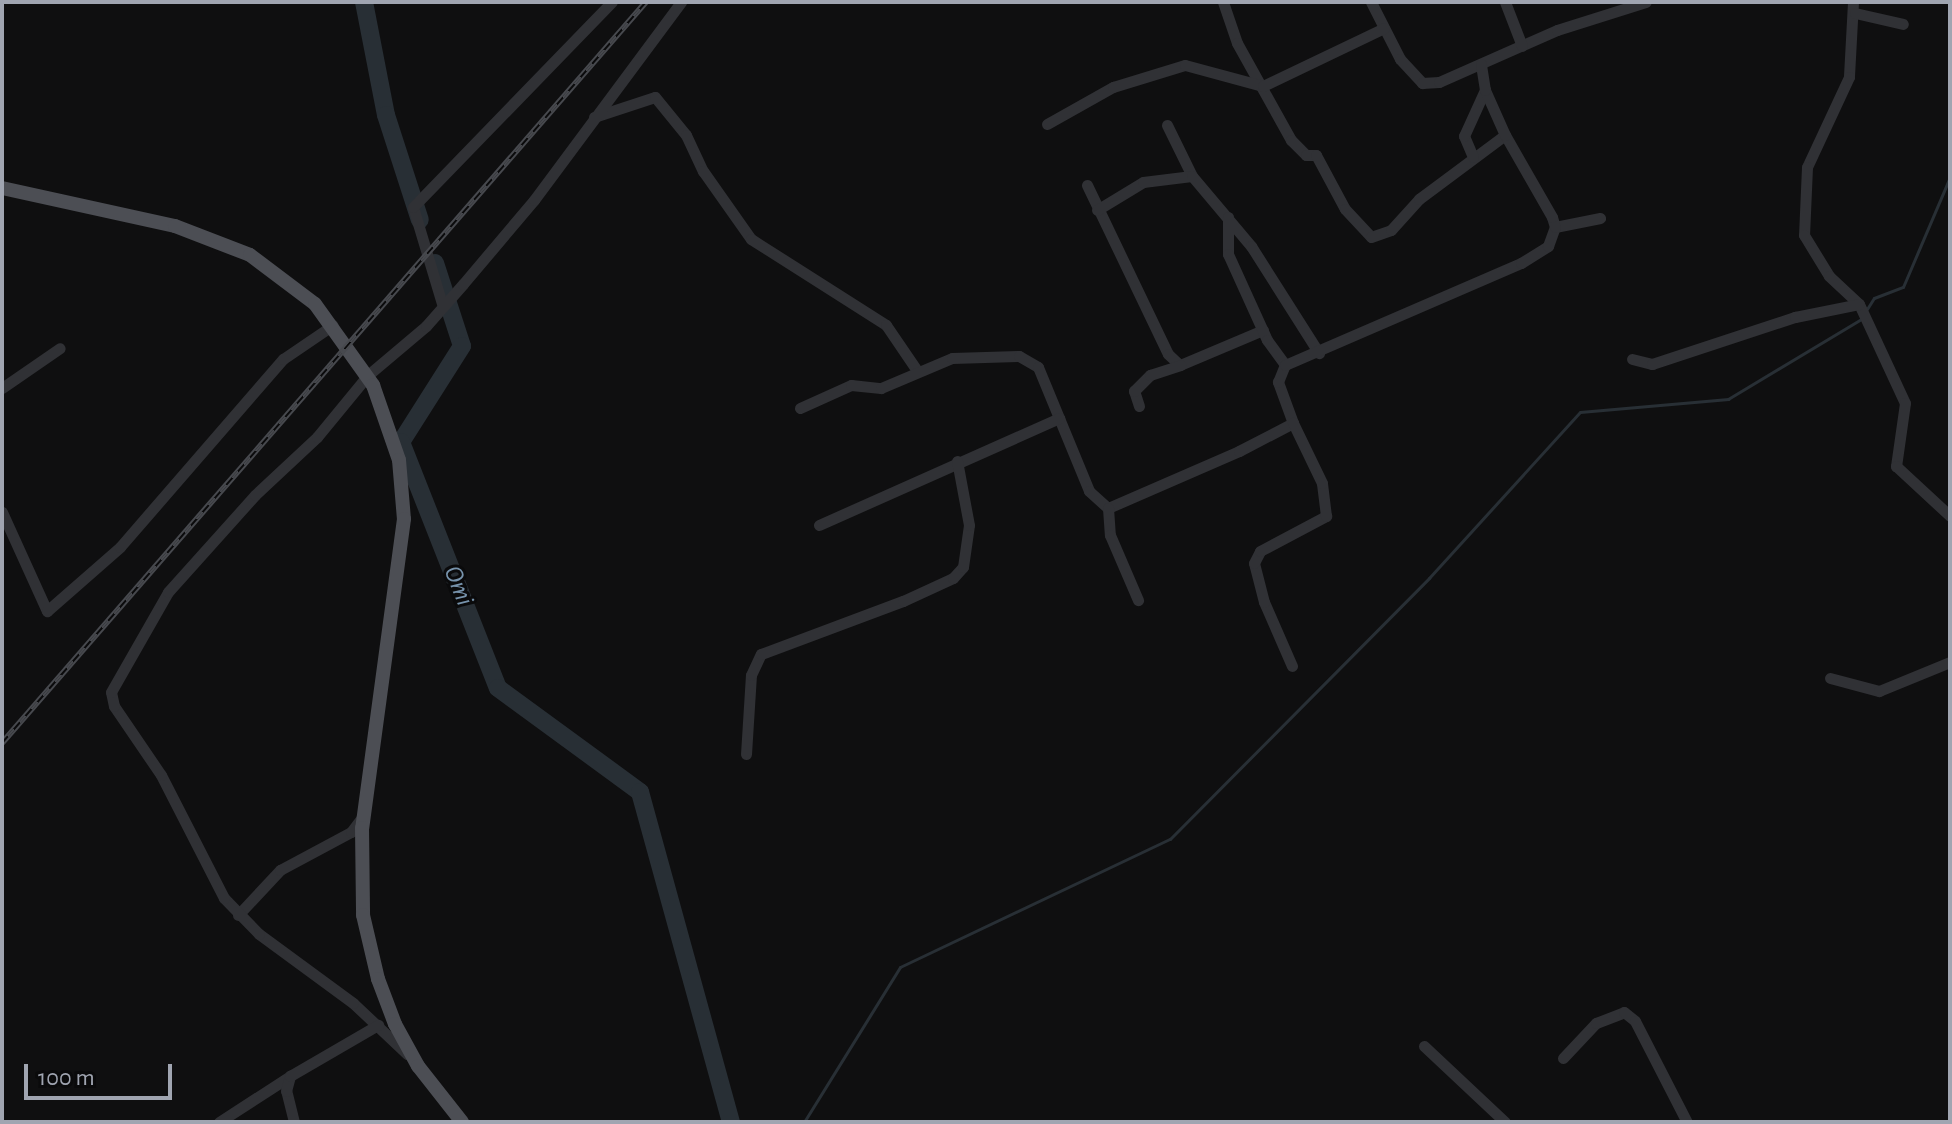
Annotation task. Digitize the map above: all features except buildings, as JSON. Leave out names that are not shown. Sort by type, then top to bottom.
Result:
[{"type":"main road","points":[[2,188],[214,238],[284,277],[333,325],[368,375],[394,441],[404,519],[364,815],[361,894],[369,948],[385,1002],[418,1066],[462,1122]]},
{"type":"street","points":[[443,307],[413,207],[612,2]]},
{"type":"street","points":[[418,1066],[378,1025],[238,915],[210,878],[161,775],[114,706],[111,692],[168,592],[255,495],[317,437],[368,375],[443,307],[534,200],[681,2]]},
{"type":"street","points":[[1223,2],[1237,43],[1291,140],[1306,155],[1316,155],[1345,209],[1371,237],[1391,230],[1419,199],[1505,135]]},
{"type":"street","points":[[1371,2],[1400,59],[1422,83],[1439,82],[1616,6],[1646,2]]},
{"type":"street","points":[[1505,2],[1522,46]]},
{"type":"street","points":[[1903,24],[1854,8],[1849,77],[1807,167],[1802,219],[1812,254],[1859,304],[1905,403],[1896,466],[1950,516]]},
{"type":"street","points":[[1047,124],[1113,87],[1185,65],[1263,86],[1384,28]]},
{"type":"street","points":[[1292,666],[1268,612],[1254,563],[1260,551],[1326,516],[1322,483],[1293,423],[1277,376],[1285,365],[1319,353],[1537,255],[1548,246],[1555,227],[1505,135],[1485,90],[1481,64]]},
{"type":"street","points":[[1473,157],[1464,136],[1485,90]]},
{"type":"street","points":[[594,117],[655,97],[686,135],[703,171],[751,239],[886,325],[916,369]]},
{"type":"street","points":[[1167,125],[1192,176],[1228,217],[1319,353]]},
{"type":"street","points":[[1097,210],[1156,178],[1192,176]]},
{"type":"street","points":[[1087,185],[1168,354],[1180,365]]},
{"type":"street","points":[[1228,217],[1228,254],[1263,330],[1285,365]]},
{"type":"street","points":[[1555,227],[1600,218]]},
{"type":"street","points":[[1632,359],[1652,364],[1795,317],[1859,304]]},
{"type":"street","points":[[2,512],[7,541],[47,611],[120,547],[283,359],[333,325]]},
{"type":"street","points":[[1139,406],[1134,391],[1150,375],[1263,330]]},
{"type":"street","points":[[2,388],[60,348]]},
{"type":"street","points":[[800,408],[851,385],[881,388],[916,369],[952,358],[1029,358],[1050,391],[1089,491],[1108,508],[1110,535],[1138,600]]},
{"type":"street","points":[[819,525],[1059,418]]},
{"type":"street","points":[[1108,508],[1173,483],[1293,423]]},
{"type":"street","points":[[746,754],[751,675],[761,654],[903,601],[953,578],[963,567],[969,525],[957,461]]},
{"type":"street","points":[[1830,678],[1879,691],[1950,662]]},
{"type":"street","points":[[238,915],[280,870],[351,832],[364,815]]},
{"type":"street","points":[[1563,1058],[1596,1023],[1624,1012],[1635,1021],[1687,1122]]},
{"type":"street","points":[[219,1122],[378,1025]]},
{"type":"street","points":[[1424,1046],[1505,1122]]},
{"type":"street","points":[[290,1076],[286,1091],[294,1122]]},
{"type":"waterway","name":"Omi","points":[[364,2],[386,115],[420,220]]},
{"type":"waterway","points":[[1867,309],[1874,298],[1903,287],[1950,177]]},
{"type":"waterway","name":"Omi","points":[[435,263],[462,346],[401,442],[498,688],[640,792],[731,1122]]},
{"type":"waterway","points":[[804,1122],[900,967],[1170,839],[1429,578],[1580,412],[1728,399],[1861,319]]},
{"type":"railway","points":[[2,743],[646,2]]}]
